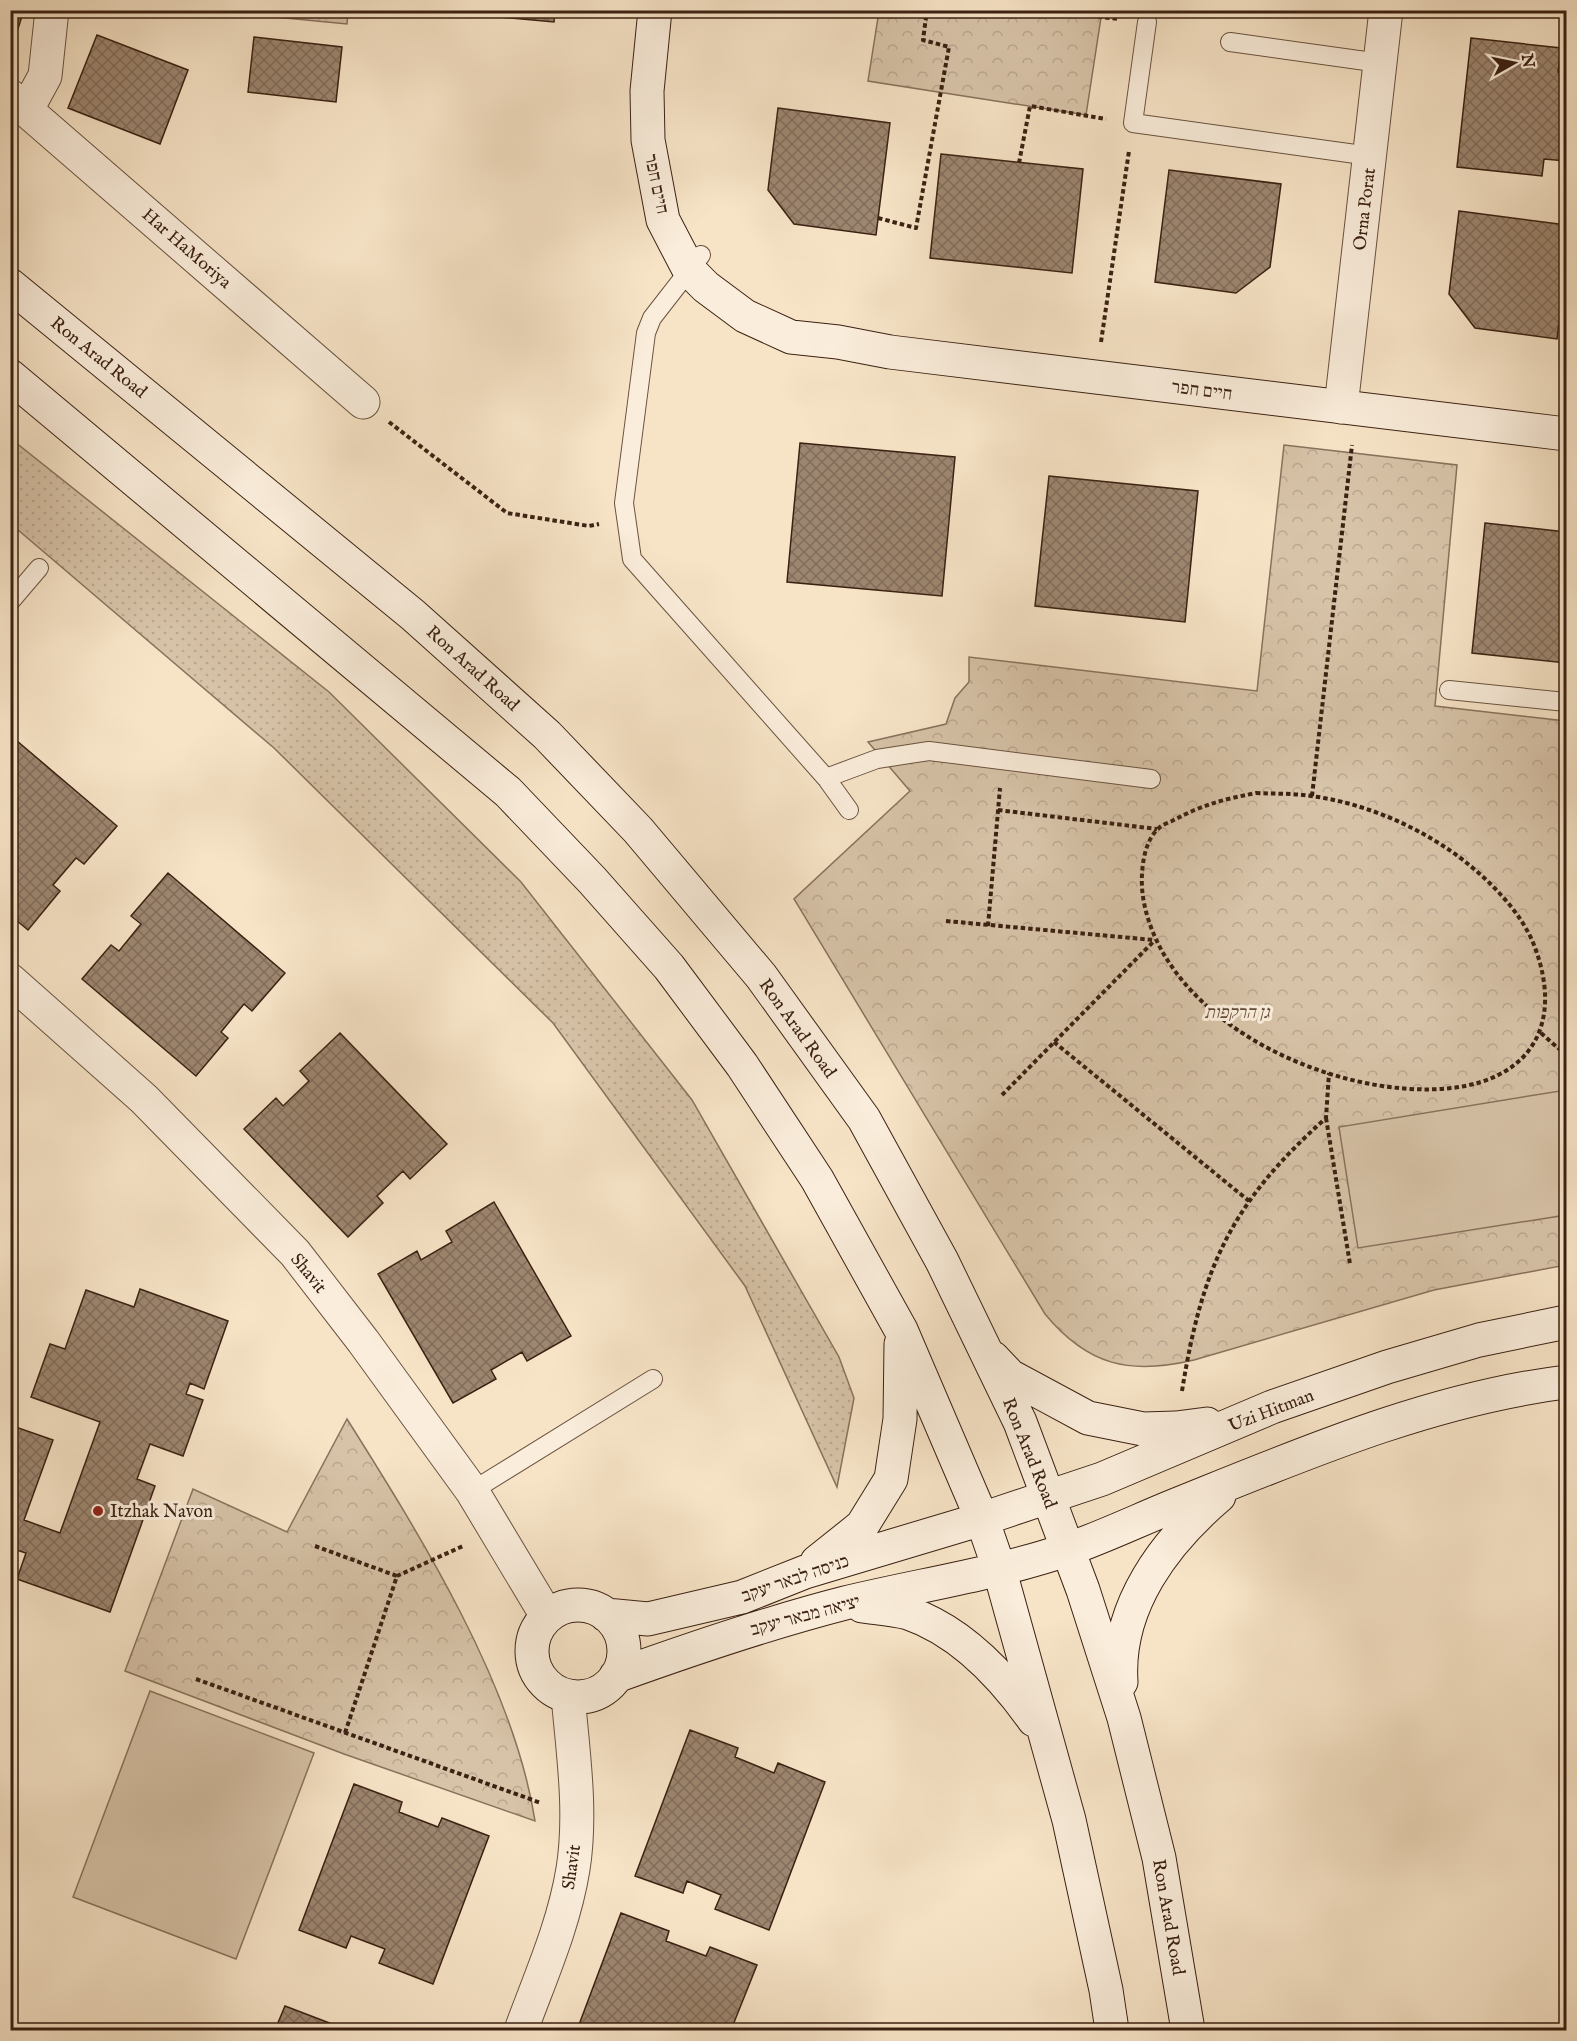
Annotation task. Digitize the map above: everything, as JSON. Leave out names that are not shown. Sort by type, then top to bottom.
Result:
[{"type":"street","points":[[19,102],[45,76],[52,10]]},
{"type":"street","name":"חיים חפר","points":[[655,10],[647,91],[648,140],[663,220],[695,262],[706,287],[745,316],[791,337],[838,342],[890,352],[1566,434]]},
{"type":"street","name":"Orna Porat","points":[[1349,408],[1370,156],[1386,10]]},
{"type":"street","name":"Har HaMoriya","points":[[19,102],[363,402]]},
{"type":"street","name":"Ron Arad Road","points":[[10,285],[413,615],[547,735],[639,830],[761,976],[864,1119],[942,1261],[986,1350],[1020,1422],[1068,1549],[1124,1718],[1159,1858],[1188,2031]]},
{"type":"street","points":[[10,376],[508,792],[592,880],[669,967],[742,1065],[817,1179],[901,1330],[982,1519],[999,1569],[1069,1820],[1106,1990],[1112,2031]]},
{"type":"street","name":"Shavit","points":[[10,980],[144,1099],[295,1253],[363,1341],[472,1491],[548,1616]]},
{"type":"street","name":"Uzi Hitman","points":[[982,1519],[1102,1479],[1272,1407],[1432,1353],[1566,1322]]},
{"type":"street","points":[[805,1572],[862,1526],[891,1479],[900,1419],[901,1330]]},
{"type":"street","points":[[986,1350],[1011,1376],[1088,1418],[1143,1428],[1176,1428],[1208,1424],[1272,1407]]},
{"type":"street","points":[[999,1569],[1068,1549],[1256,1473],[1376,1429],[1513,1392],[1566,1382]]},
{"type":"street","points":[[1124,1718],[1121,1674],[1122,1639],[1149,1574],[1169,1544],[1194,1518],[1222,1494],[1256,1473]]},
{"type":"street","name":"כניסה לבאר יעקב","points":[[606,1615],[648,1619],[742,1597],[805,1572],[982,1519]]},
{"type":"street","name":"יציאה מבאר יעקב","points":[[616,1676],[731,1635],[845,1603],[999,1569]]},
{"type":"street","points":[[845,1603],[907,1613],[954,1634],[1012,1689],[1044,1734]]},
{"type":"street","points":[[571,1605],[595,1609],[606,1615],[616,1625],[622,1639],[621,1665],[616,1676],[607,1686],[595,1693],[568,1696],[554,1690],[543,1681],[534,1662],[533,1641],[538,1628],[548,1616],[571,1605]]},
{"type":"street","name":"Shavit","points":[[521,2031],[567,1899],[573,1868],[576,1815],[568,1696]]},
{"type":"lane","points":[[1147,22],[1133,123],[1370,156]]},
{"type":"lane","points":[[1230,42],[1380,63]]},
{"type":"lane","points":[[695,262],[652,318],[646,333],[624,503],[632,559],[826,778],[849,810]]},
{"type":"lane","points":[[10,602],[39,568]]},
{"type":"lane","points":[[1449,690],[1566,702]]},
{"type":"lane","points":[[826,778],[877,759],[929,751],[1151,779]]},
{"type":"lane","points":[[472,1491],[653,1379]]},
{"type":"path","points":[[878,218],[916,228],[949,48],[924,40],[927,10]]},
{"type":"path","points":[[1038,10],[1147,22]]},
{"type":"path","points":[[1019,163],[1030,106],[1133,123],[1100,346],[1099,377]]},
{"type":"path","points":[[363,402],[507,513],[589,526],[626,519]]},
{"type":"path","points":[[1312,796],[1349,408]]},
{"type":"path","points":[[987,926],[1004,760]]},
{"type":"path","points":[[998,810],[1157,829],[1204,804],[1256,793],[1312,796],[1367,810],[1420,833],[1467,864],[1506,901],[1533,943],[1546,987],[1541,1033],[1525,1057],[1509,1070],[1483,1081],[1462,1086],[1433,1089],[1397,1087],[1329,1073],[1294,1060],[1232,1025],[1192,992],[1175,974],[1155,940],[1146,914],[1142,874],[1147,849],[1157,829]]},
{"type":"path","points":[[946,921],[1155,940]]},
{"type":"path","points":[[1002,1095],[1155,940]]},
{"type":"path","points":[[1541,1033],[1566,1055]]},
{"type":"path","points":[[1054,1042],[1249,1201]]},
{"type":"path","points":[[1329,1073],[1326,1118],[1350,1264]]},
{"type":"path","points":[[1176,1428],[1193,1322],[1216,1258],[1249,1201],[1273,1169],[1326,1118]]},
{"type":"path","points":[[315,1546],[397,1576],[496,1532]]},
{"type":"path","points":[[345,1733],[397,1576]]},
{"type":"path","points":[[196,1679],[576,1815]]},
{"type":"green space","points":[[212,11],[348,11],[347,24]]},
{"type":"green space","points":[[879,11],[1102,11],[1086,115],[868,81]]},
{"type":"green space","points":[[10,438],[329,692],[521,882],[692,1100],[839,1357],[854,1398],[837,1487],[745,1286],[553,1023],[274,748],[11,524]]},
{"type":"green space","name":"גן הרקפות","points":[[1284,445],[1457,465],[1435,706],[1566,721],[1566,1265],[1434,1290],[1194,1360],[1150,1366],[1130,1366],[1094,1355],[1077,1345],[1045,1314],[794,899],[910,791],[868,742],[946,724],[955,698],[969,682],[969,657],[1257,691]]},
{"type":"green space","points":[[1560,1091],[1566,1133],[1566,1215],[1358,1248],[1339,1127]]},
{"type":"green space","points":[[347,1419],[433,1561],[486,1665],[507,1717],[524,1769],[535,1821],[344,1754],[125,1671],[193,1489],[287,1532]]},
{"type":"green space","points":[[150,1691],[314,1753],[236,1959],[73,1897]]},
{"type":"building","points":[[10,10],[24,10],[14,41],[10,40]]},
{"type":"building","points":[[423,10],[555,10],[554,22]]},
{"type":"building","points":[[97,35],[188,70],[160,144],[68,108]]},
{"type":"building","points":[[254,37],[342,47],[336,102],[248,92]]},
{"type":"building","points":[[1471,38],[1561,48],[1558,72],[1566,73],[1566,161],[1544,159],[1542,176],[1457,167]]},
{"type":"building","points":[[778,108],[890,123],[876,235],[794,224],[768,190]]},
{"type":"building","points":[[941,154],[1083,169],[1072,273],[930,258]]},
{"type":"building","points":[[1169,170],[1281,184],[1270,267],[1236,293],[1155,282]]},
{"type":"building","points":[[1459,211],[1566,225],[1566,263],[1557,339],[1475,328],[1449,294]]},
{"type":"building","points":[[800,443],[955,457],[942,596],[787,582]]},
{"type":"building","points":[[1049,476],[1198,491],[1185,622],[1035,606]]},
{"type":"building","points":[[1485,523],[1566,532],[1566,663],[1472,653]]},
{"type":"building","points":[[10,735],[117,826],[84,864],[76,858],[53,885],[60,891],[28,930],[10,915]]},
{"type":"building","points":[[168,873],[285,973],[252,1011],[244,1004],[221,1032],[228,1038],[196,1076],[82,979],[111,945],[119,951],[141,924],[131,916]]},
{"type":"building","points":[[340,1033],[447,1144],[410,1179],[403,1171],[377,1196],[383,1203],[348,1237],[244,1129],[276,1098],[283,1106],[309,1081],[300,1071]]},
{"type":"building","points":[[494,1202],[571,1336],[527,1361],[522,1352],[491,1370],[496,1379],[453,1403],[378,1274],[417,1251],[421,1260],[452,1242],[446,1231]]},
{"type":"building","points":[[140,1289],[228,1321],[204,1389],[190,1383],[186,1394],[203,1400],[183,1456],[150,1444],[137,1479],[155,1486],[110,1612],[17,1579],[26,1553],[10,1548],[10,1425],[53,1440],[24,1520],[60,1533],[100,1422],[31,1397],[50,1344],[65,1349],[86,1290],[134,1307]]},
{"type":"building","points":[[690,1730],[738,1748],[735,1757],[774,1773],[778,1763],[825,1782],[769,1930],[715,1909],[721,1895],[687,1881],[683,1893],[635,1876]]},
{"type":"building","points":[[354,1784],[402,1802],[399,1812],[438,1827],[442,1818],[489,1836],[433,1984],[379,1963],[385,1949],[351,1936],[346,1948],[299,1930]]},
{"type":"building","points":[[621,1913],[669,1931],[666,1941],[706,1956],[710,1947],[757,1965],[731,2030],[577,2030]]},
{"type":"building","points":[[285,2006],[332,2024],[330,2030],[275,2030]]},
{"type":"place","name":"Itzhak Navon","points":[[98,1511]]}]
